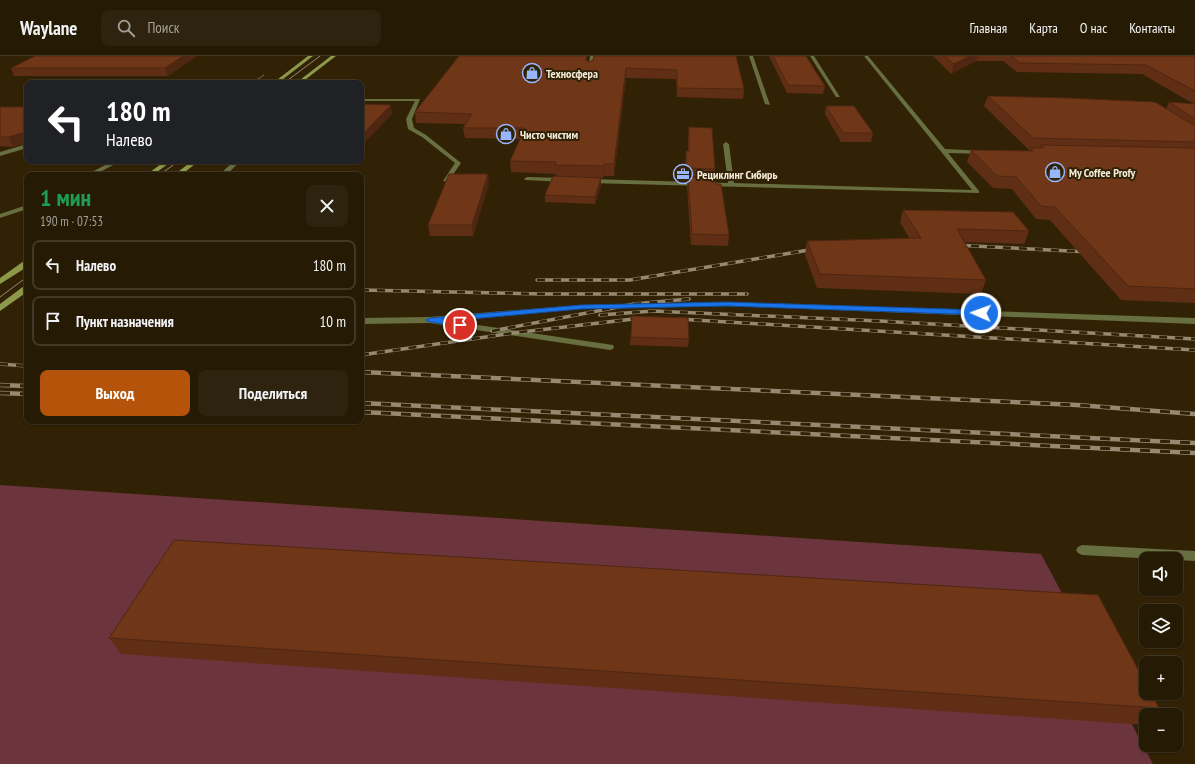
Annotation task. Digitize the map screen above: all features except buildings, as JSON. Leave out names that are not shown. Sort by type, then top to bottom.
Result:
[{"type":"main road","points":[[279,80],[311,56]]},
{"type":"main road","points":[[302,80],[334,56]]},
{"type":"main road","points":[[153,172],[165,164]]},
{"type":"main road","points":[[181,172],[192,164]]},
{"type":"main road","points":[[0,282],[24,264]]},
{"type":"main road","points":[[0,308],[24,290]]},
{"type":"lane","points":[[590,69],[592,56]]},
{"type":"lane","points":[[751,56],[768,104]]},
{"type":"lane","points":[[812,56],[838,96]]},
{"type":"lane","points":[[582,180],[977,192],[866,56]]},
{"type":"lane","points":[[364,100],[418,100],[409,119],[411,130],[424,136],[458,163],[446,181]]},
{"type":"lane","points":[[726,144],[731,185]]},
{"type":"lane","points":[[0,154],[24,147]]},
{"type":"lane","points":[[943,150],[990,152]]},
{"type":"lane","points":[[95,172],[112,164]]},
{"type":"lane","points":[[225,172],[235,164]]},
{"type":"lane","points":[[527,179],[574,180]]},
{"type":"lane","points":[[0,216],[24,208]]},
{"type":"lane","points":[[364,321],[430,320],[581,307],[727,304],[1195,321]]},
{"type":"lane","points":[[430,320],[610,347]]},
{"type":"lane","points":[[1082,550],[1195,556]]},
{"type":"shaded area","points":[[0,485],[1041,554],[1139,738],[1139,752],[1147,752],[1153,764],[0,764]]},
{"type":"tram line","points":[[288,80],[320,56]]},
{"type":"tram line","points":[[163,172],[175,164]]},
{"type":"tram line","points":[[0,297],[24,279]]},
{"type":"railway","points":[[955,245],[1089,252]]},
{"type":"railway","points":[[537,280],[630,280],[815,249]]},
{"type":"railway","points":[[364,290],[543,294],[747,294]]},
{"type":"railway","points":[[492,331],[634,304],[689,299]]},
{"type":"railway","points":[[600,315],[653,311],[880,321],[1195,339]]},
{"type":"railway","points":[[364,355],[513,333],[642,318]]},
{"type":"railway","points":[[678,319],[1195,350]]},
{"type":"railway","points":[[0,364],[24,366]]},
{"type":"railway","points":[[364,372],[1077,405],[1195,414]]},
{"type":"railway","points":[[0,385],[24,386]]},
{"type":"railway","points":[[0,393],[24,394]]},
{"type":"railway","points":[[364,403],[1195,443]]},
{"type":"railway","points":[[364,412],[1195,453]]},
{"type":"place","name":"Техносфера","points":[[532,73]]},
{"type":"place","name":"Чисто чистим","points":[[506,134]]},
{"type":"place","name":"My Coffee Profy","points":[[1055,172]]},
{"type":"place","name":"Рециклинг Сибирь","points":[[683,174]]},
{"type":"route","points":[[460,325],[430,320],[581,307],[727,304],[981,313]]}]
